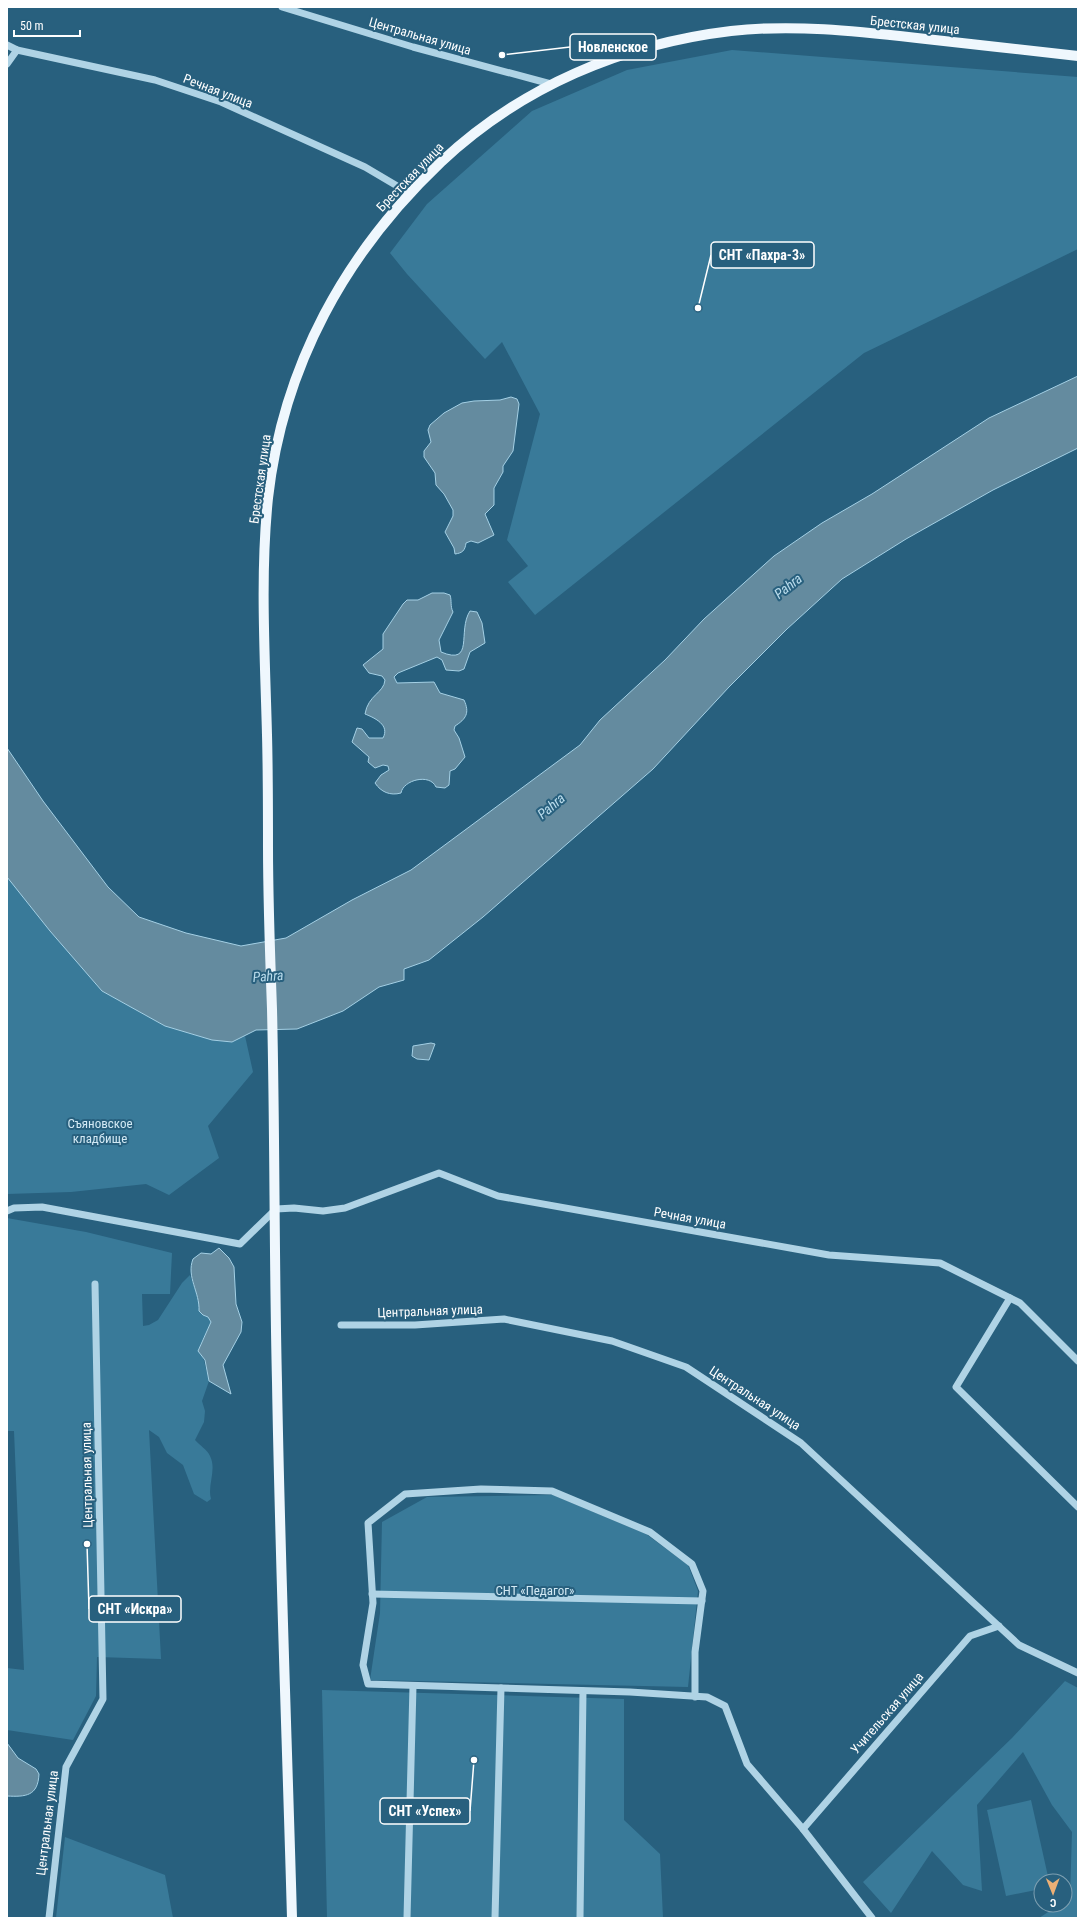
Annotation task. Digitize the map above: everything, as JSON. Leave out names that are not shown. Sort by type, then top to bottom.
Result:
[{"type":"main road","name":"Брестская улица","points":[[292,1918],[277,1384],[276,1209],[268,850],[265,567],[268,500],[275,452],[294,382],[306,350],[327,308],[351,267],[379,229],[409,193],[453,151],[502,113],[551,84],[606,59],[690,37],[733,31],[782,27],[879,33],[1078,56]]},
{"type":"street","name":"Центральная улица","points":[[282,7],[413,47],[551,84]]},
{"type":"street","name":"Речная улица","points":[[7,46],[17,50],[155,80],[221,102],[365,167],[409,193]]},
{"type":"street","points":[[7,64],[17,50]]},
{"type":"street","name":"Речная улица","points":[[276,1209],[294,1208],[323,1211],[345,1208],[439,1173],[498,1196],[830,1255],[940,1263],[1020,1303],[1078,1361]]},
{"type":"street","points":[[7,1211],[14,1208],[42,1207],[240,1244],[276,1209]]},
{"type":"street","name":"Центральная улица","points":[[49,1918],[66,1767],[103,1700],[95,1284]]},
{"type":"street","points":[[1010,1298],[956,1387],[1078,1507]]},
{"type":"street","name":"Центральная улица","points":[[341,1325],[415,1325],[504,1319],[612,1341],[686,1367],[802,1443],[1019,1645],[1078,1673]]},
{"type":"street","points":[[695,1697],[695,1652],[703,1591],[692,1564],[650,1532],[552,1491],[492,1489],[406,1494],[368,1523],[373,1603],[362,1665],[368,1684],[583,1691],[695,1697],[707,1697],[726,1706],[747,1764],[803,1829],[872,1918]]},
{"type":"street","points":[[372,1594],[702,1601]]},
{"type":"street","name":"Учительская улица","points":[[803,1829],[970,1636],[999,1626]]},
{"type":"street","points":[[407,1918],[413,1686]]},
{"type":"street","points":[[495,1918],[501,1688]]},
{"type":"street","points":[[580,1918],[583,1691]]},
{"type":"green space","points":[[732,50],[1078,77],[1078,249],[864,353],[535,615],[508,582],[528,566],[507,540],[540,414],[502,342],[485,359],[407,274],[390,253],[427,204],[532,111],[627,70]]},
{"type":"green space","name":"Съяновское кладбище","points":[[7,877],[50,931],[102,991],[165,1026],[212,1040],[232,1042],[245,1036],[253,1072],[208,1126],[219,1158],[169,1195],[146,1184],[71,1192],[7,1194]]},
{"type":"green space","points":[[7,1218],[86,1232],[172,1253],[170,1294],[142,1294],[143,1326],[149,1325],[158,1320],[182,1283],[190,1275],[199,1301],[199,1311],[208,1317],[211,1322],[200,1345],[209,1381],[202,1401],[205,1411],[204,1422],[195,1440],[207,1451],[212,1461],[213,1467],[210,1488],[211,1499],[207,1502],[194,1494],[183,1465],[167,1453],[159,1437],[149,1430],[161,1659],[97,1657],[96,1696],[73,1740],[7,1730],[7,1668],[24,1670],[14,1431],[7,1431]]},
{"type":"green space","name":"СНТ «Педагог»","points":[[553,1495],[646,1534],[688,1565],[698,1591],[688,1687],[370,1680],[380,1613],[382,1522],[427,1497]]},
{"type":"green space","points":[[1065,1681],[1078,1688],[1078,1918],[1039,1918],[1047,1913],[1073,1913],[1073,1873],[1071,1873],[1072,1832],[1052,1805],[1023,1752],[977,1805],[982,1891],[963,1885],[932,1851],[891,1913],[863,1882],[1012,1738]]},
{"type":"green space","points":[[322,1690],[624,1699],[624,1820],[660,1854],[663,1918],[327,1918]]},
{"type":"green space","points":[[1031,1800],[1047,1873],[1033,1873],[1033,1891],[1006,1896],[987,1810]]},
{"type":"green space","points":[[65,1837],[165,1875],[173,1918],[56,1918]]},
{"type":"water","name":"Pahra","points":[[1078,376],[1078,448],[993,490],[906,539],[842,579],[787,629],[729,687],[653,769],[483,917],[429,960],[404,969],[404,980],[379,987],[343,1011],[297,1029],[256,1030],[232,1042],[212,1040],[165,1026],[102,991],[50,931],[7,877],[7,748],[43,801],[108,887],[139,917],[186,933],[241,946],[286,938],[352,900],[411,870],[580,745],[600,720],[665,660],[704,619],[774,556],[822,523],[872,494],[989,418]]},
{"type":"water","points":[[511,397],[517,399],[519,404],[513,451],[503,466],[503,472],[494,488],[494,505],[485,514],[494,535],[478,543],[471,541],[466,543],[463,551],[455,554],[454,548],[445,532],[453,516],[453,510],[444,494],[436,485],[435,473],[424,457],[424,451],[431,442],[428,430],[430,425],[444,413],[462,403],[500,400]]},
{"type":"water","points":[[432,593],[444,593],[450,595],[453,612],[439,640],[441,652],[451,655],[458,654],[462,650],[466,619],[470,611],[477,612],[482,623],[485,643],[470,652],[464,669],[459,671],[446,670],[442,660],[437,657],[398,673],[394,677],[397,683],[434,682],[440,693],[464,700],[467,709],[466,715],[462,721],[455,726],[454,730],[459,738],[465,757],[455,769],[450,771],[449,785],[445,788],[436,787],[433,783],[423,779],[406,785],[401,793],[390,794],[380,789],[375,783],[381,775],[389,770],[388,766],[383,765],[375,768],[368,762],[369,757],[352,742],[357,728],[362,729],[369,738],[383,738],[385,733],[385,729],[380,723],[365,714],[369,702],[382,688],[385,680],[382,676],[369,673],[363,665],[383,649],[383,634],[403,604],[407,600],[418,600]]},
{"type":"water","points":[[431,1043],[435,1044],[429,1060],[417,1059],[412,1056],[413,1046]]},
{"type":"water","points":[[219,1248],[229,1258],[234,1267],[236,1304],[242,1322],[241,1332],[223,1365],[231,1394],[209,1381],[205,1360],[198,1351],[211,1322],[208,1317],[199,1311],[198,1297],[191,1272],[193,1259],[201,1253],[211,1254]]},
{"type":"water","points":[[7,1743],[18,1758],[36,1769],[39,1774],[36,1787],[30,1794],[7,1796]]},
{"type":"place","name":"Новленское","points":[[502,55]]},
{"type":"place","name":"СНТ «Пахра-3»","points":[[698,308]]},
{"type":"place","name":"СНТ «Искра»","points":[[87,1544]]},
{"type":"place","name":"СНТ «Успех»","points":[[474,1760]]}]
